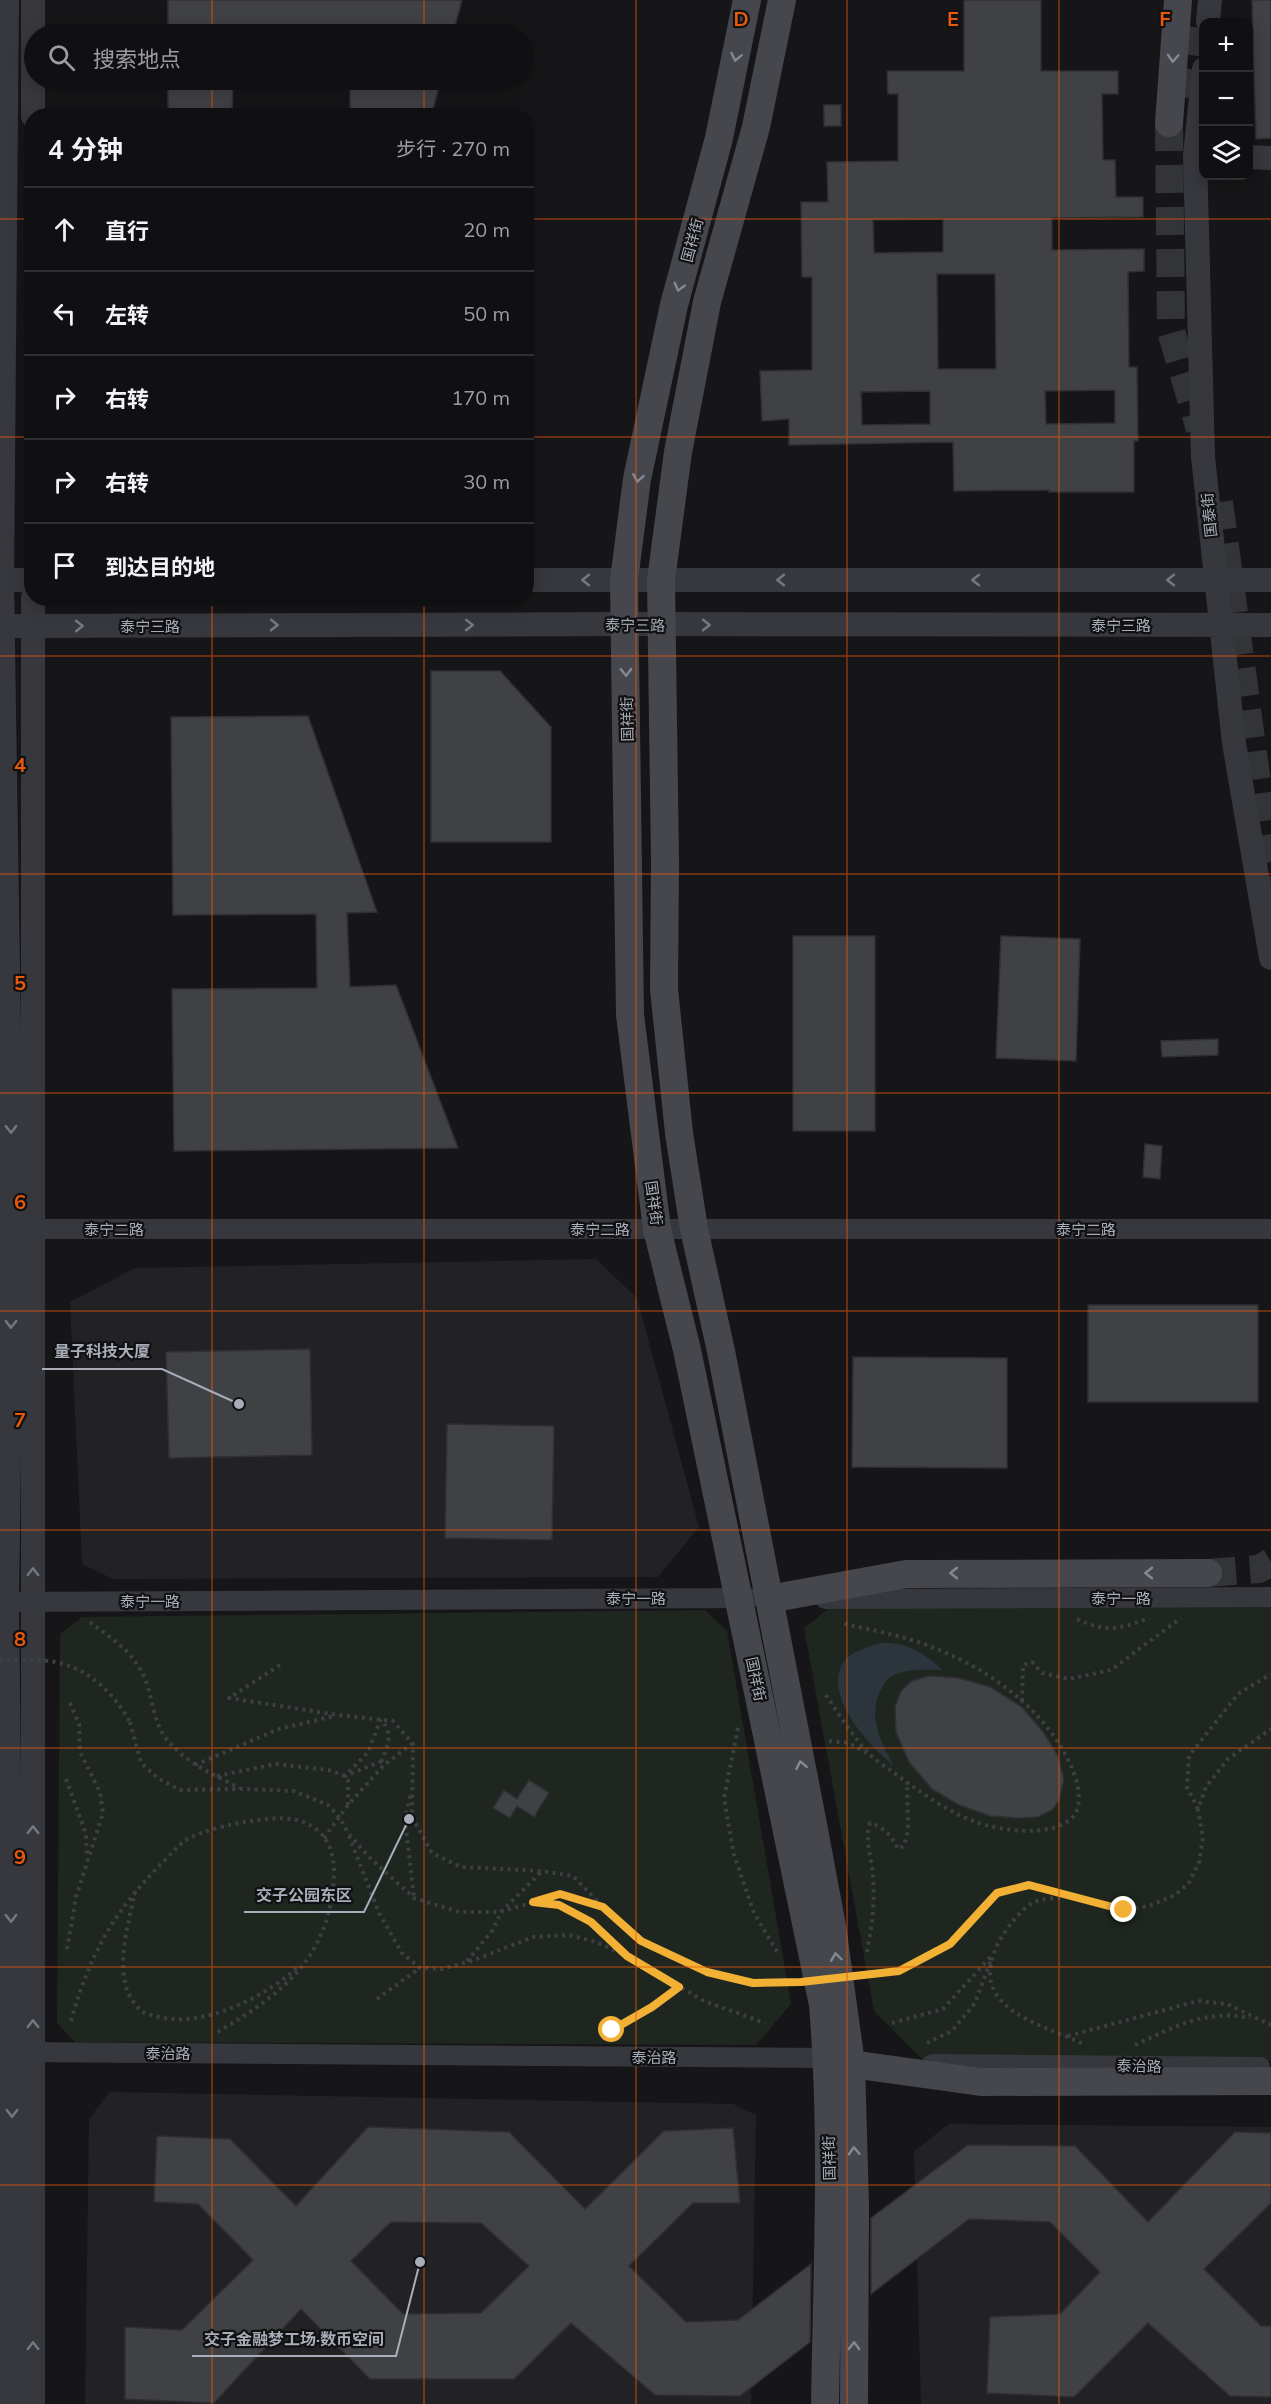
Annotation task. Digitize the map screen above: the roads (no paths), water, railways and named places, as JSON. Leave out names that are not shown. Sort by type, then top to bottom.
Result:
[{"type":"main road","name":"国祥街","points":[[747,0],[719,138],[674,305],[637,479],[624,580],[630,1015],[657,1229],[687,1350],[823,2005],[839,2061],[830,2200],[825,2404]]},
{"type":"main road","name":"国祥街","points":[[782,0],[756,126],[707,302],[678,452],[662,580],[664,989],[679,1133],[694,1229],[721,1351],[832,1926],[839,2061],[855,2205],[854,2404]]},
{"type":"main road","points":[[1169,123],[1178,0]]},
{"type":"main road","points":[[769,1599],[906,1574],[1208,1573]]},
{"type":"main road","points":[[839,2061],[981,2082],[1271,2081]]},
{"type":"street","points":[[7,0],[1,580],[15,1229],[33,1602],[15,2052],[10,2404]]},
{"type":"street","points":[[33,0],[33,24]]},
{"type":"street","points":[[1208,18],[1210,0]]},
{"type":"street","name":"国泰街","points":[[1200,126],[1203,72]]},
{"type":"street","points":[[33,90],[33,108]]},
{"type":"street","points":[[1253,157],[1271,158]]},
{"type":"street","name":"国泰街","points":[[1199,180],[1203,457],[1234,743],[1271,958]]},
{"type":"street","points":[[1,580],[24,580]]},
{"type":"street","points":[[534,580],[1271,580]]},
{"type":"street","points":[[33,606],[4,1602],[15,2052],[33,2404]]},
{"type":"street","name":"泰宁三路","points":[[2,626],[1271,625]]},
{"type":"street","name":"泰宁二路","points":[[15,1229],[1271,1229]]},
{"type":"street","name":"泰宁一路","points":[[4,1602],[1271,1597]]},
{"type":"street","name":"泰治路","points":[[15,2052],[1271,2067]]},
{"type":"tunnel","points":[[1194,98],[1199,57]]},
{"type":"tunnel","points":[[1169,123],[1171,331],[1200,429]]},
{"type":"tunnel","points":[[1219,502],[1271,887]]},
{"type":"tunnel","points":[[1208,1573],[1259,1569],[1271,1562]]},
{"type":"place","name":"量子科技大厦","points":[[239,1404]]},
{"type":"place","name":"交子公园东区","points":[[409,1819]]},
{"type":"place","name":"交子金融梦工场·数币空间","points":[[420,2262]]}]
